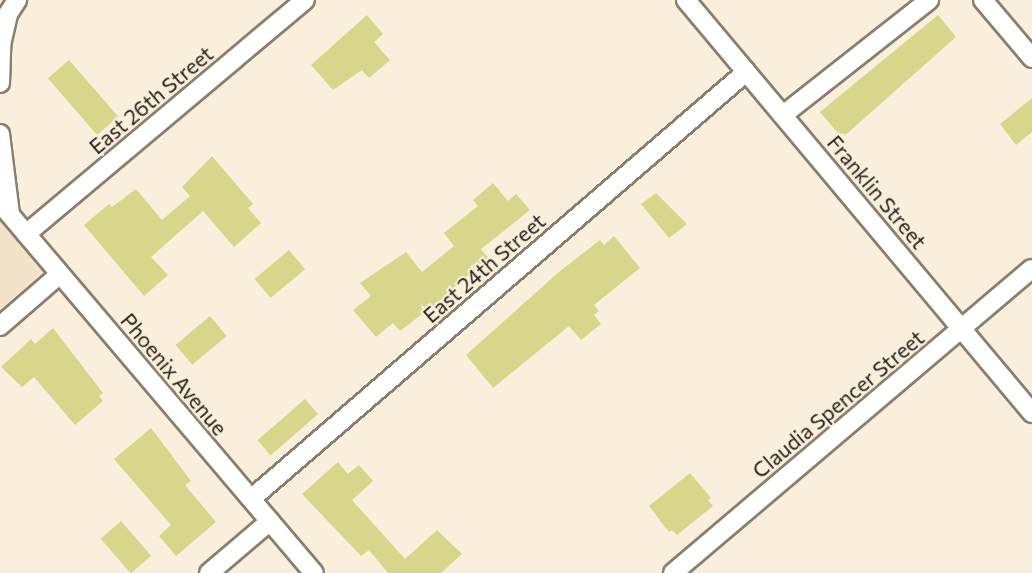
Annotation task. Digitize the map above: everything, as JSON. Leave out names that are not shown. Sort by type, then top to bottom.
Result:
[{"type":"street","points":[[0,83],[1,45],[8,14],[17,0]]},
{"type":"street","name":"East 26th Street","points":[[26,234],[305,0]]},
{"type":"street","name":"Franklin Street","points":[[686,0],[1032,413]]},
{"type":"street","points":[[783,115],[929,0]]},
{"type":"street","points":[[983,0],[1032,58]]},
{"type":"street","name":"East 24th Street","points":[[251,499],[746,72]]},
{"type":"street","points":[[0,134],[5,209]]},
{"type":"street","name":"Phoenix Avenue","points":[[5,209],[314,573]]},
{"type":"street","name":"Claudia Spencer Street","points":[[673,573],[1032,269]]},
{"type":"street","points":[[0,326],[60,274]]},
{"type":"street","points":[[209,573],[270,521]]},
{"type":"shaded area","points":[[0,217],[44,271],[0,309]]},
{"type":"building","points":[[367,15],[383,34],[374,42],[390,60],[369,78],[362,70],[333,90],[311,65]]},
{"type":"building","points":[[938,15],[956,37],[842,138],[820,112]]},
{"type":"building","points":[[69,60],[118,117],[97,135],[48,78]]},
{"type":"building","points":[[1032,98],[1032,132],[1016,145],[1000,124]]},
{"type":"building","points":[[212,156],[253,204],[248,208],[261,223],[234,247],[203,211],[151,257],[168,275],[144,296],[84,225],[109,204],[112,207],[136,189],[162,220],[190,196],[182,187]]},
{"type":"building","points":[[493,183],[508,201],[516,194],[530,210],[481,249],[488,258],[443,298],[400,331],[393,323],[376,337],[353,310],[371,296],[360,283],[406,252],[422,272],[454,246],[444,233],[478,206],[473,200]]},
{"type":"building","points":[[656,193],[687,224],[669,238],[641,204]]},
{"type":"building","points":[[614,236],[640,268],[594,305],[599,311],[594,315],[601,324],[581,340],[569,326],[493,388],[466,355],[559,272],[600,240],[604,245]]},
{"type":"building","points":[[289,250],[305,269],[271,298],[255,279]]},
{"type":"building","points":[[210,316],[227,336],[192,365],[176,345]]},
{"type":"building","points":[[53,328],[103,393],[99,396],[103,401],[75,425],[34,377],[22,387],[1,367],[31,339],[35,344]]},
{"type":"building","points":[[305,399],[318,414],[271,455],[257,440]]},
{"type":"building","points":[[151,428],[191,481],[185,485],[216,522],[176,556],[159,536],[171,525],[114,459]]},
{"type":"building","points":[[338,462],[348,474],[359,465],[373,481],[352,500],[405,559],[437,530],[462,554],[441,573],[388,573],[369,550],[361,556],[302,494]]},
{"type":"building","points":[[690,473],[711,498],[708,500],[713,506],[677,535],[672,530],[669,532],[649,506]]},
{"type":"building","points":[[121,521],[151,556],[130,573],[101,539]]}]
